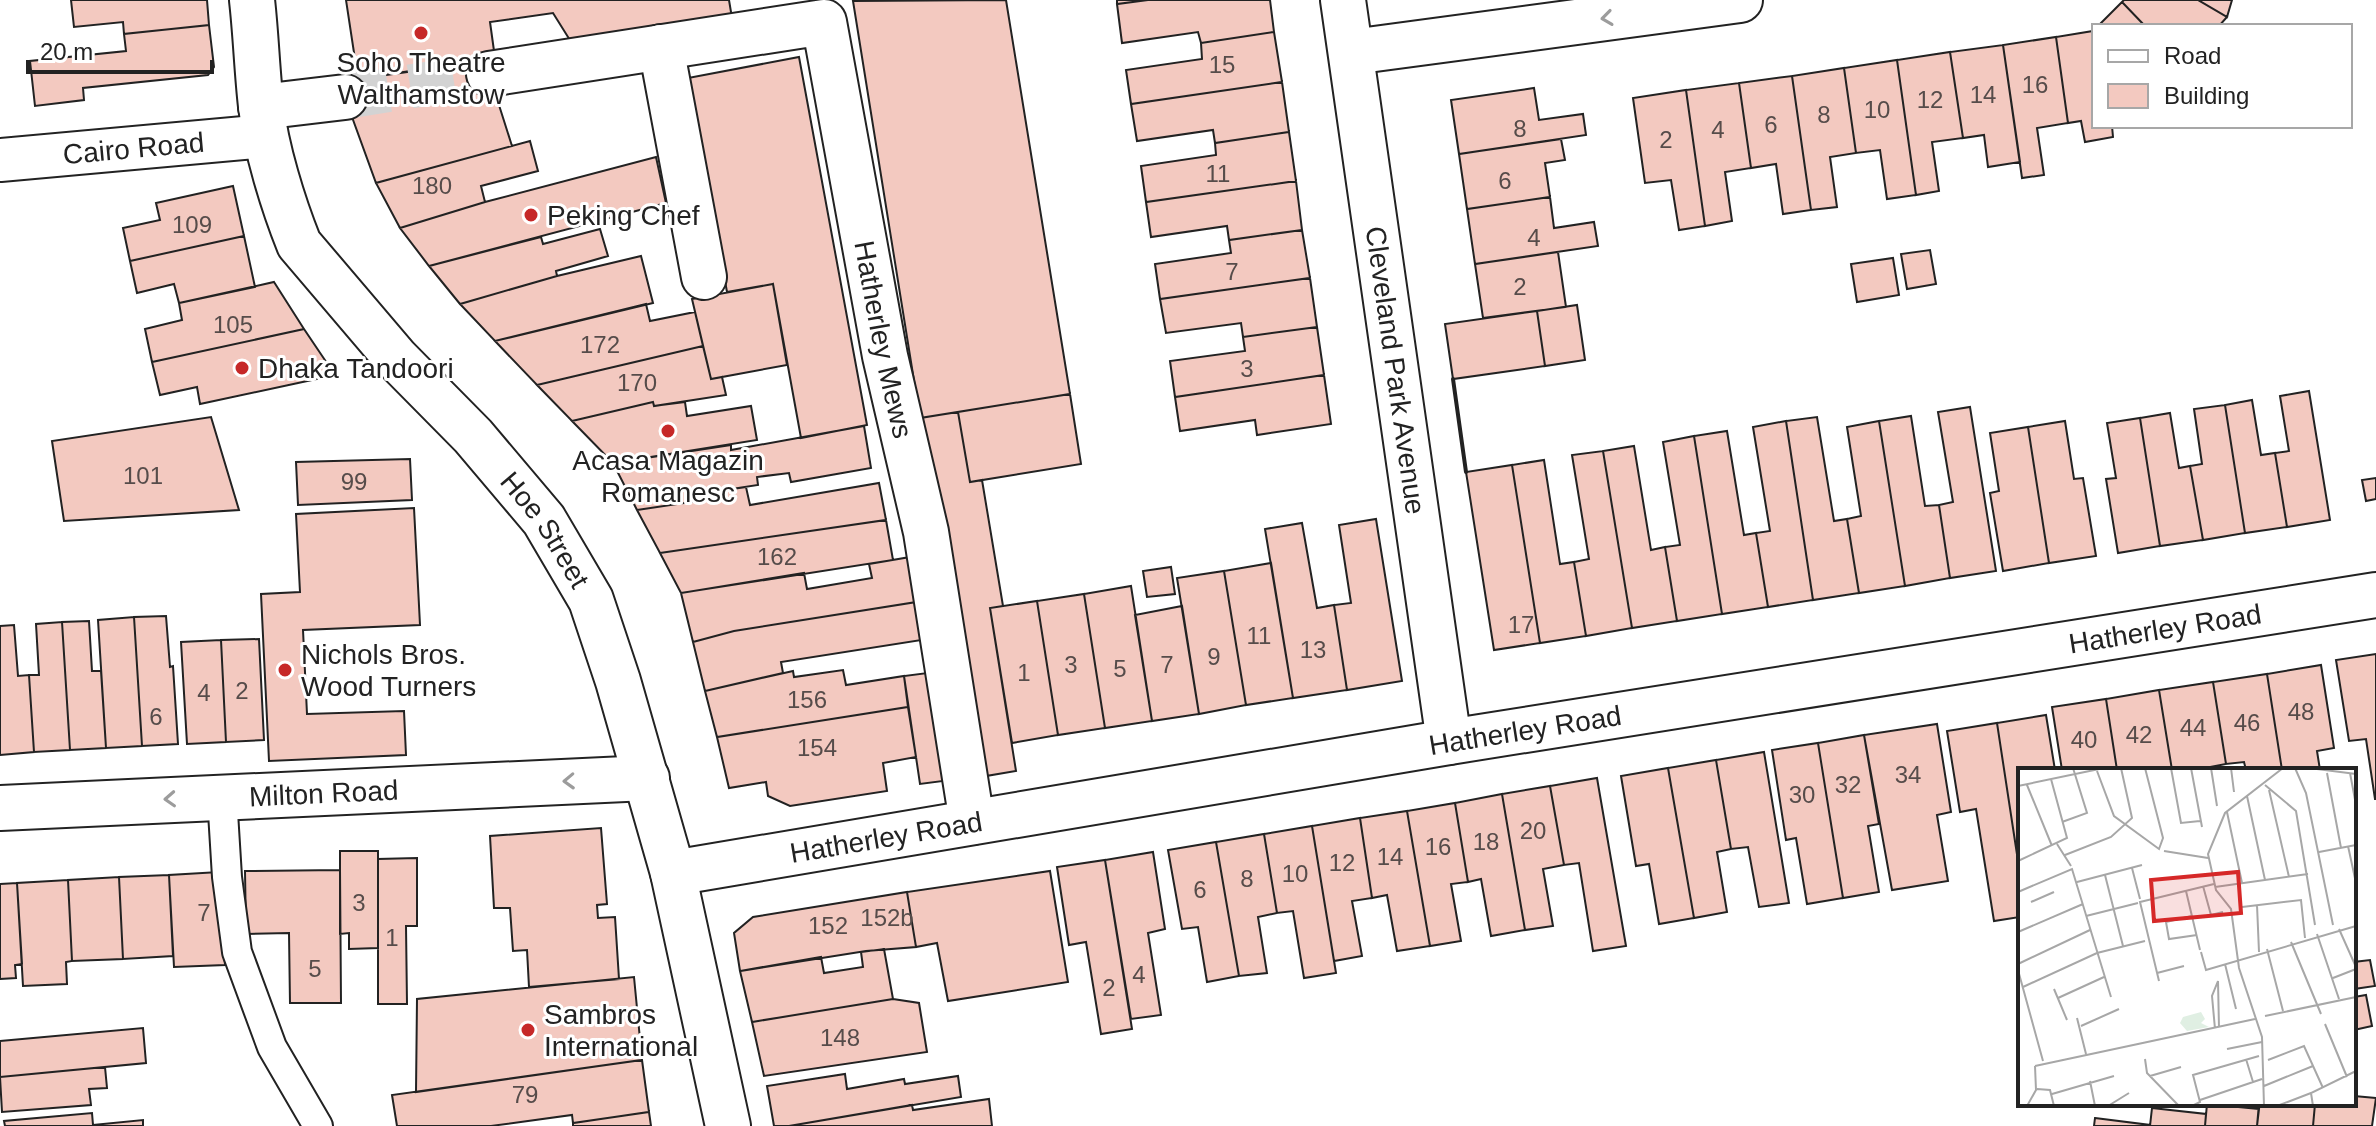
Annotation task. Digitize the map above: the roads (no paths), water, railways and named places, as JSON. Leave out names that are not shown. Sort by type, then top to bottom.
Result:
[{"type":"street","name":"Hoe Street","points":[[252,0],[263,121],[299,244],[396,358],[473,436],[544,520],[591,600],[647,778],[673,873],[728,1126]]},
{"type":"street","name":"Cleveland Park Avenue","points":[[1343,0],[1449,742]]},
{"type":"street","points":[[1352,52],[1740,0]]},
{"type":"street","name":"Hatherley Mews","points":[[489,74],[824,22],[885,356],[926,532],[972,822]]},
{"type":"street","points":[[661,47],[704,277]]},
{"type":"street","points":[[263,121],[345,97]]},
{"type":"street","name":"Cairo Road","points":[[0,160],[263,121]]},
{"type":"street","name":"Hatherley Road","points":[[673,873],[1449,742],[2376,595]]},
{"type":"street","name":"Milton Road","points":[[0,808],[647,778]]},
{"type":"lane","points":[[222,796],[227,877],[237,952],[272,1047],[318,1126]]},
{"type":"tunnel","points":[[345,97],[489,74]]},
{"type":"place","name":"Soho Theatre Walthamstow","points":[[421,33]]},
{"type":"place","name":"Peking Chef","points":[[531,215]]},
{"type":"place","name":"Dhaka Tandoori","points":[[242,368]]},
{"type":"place","name":"Acasa Magazin Romanesc","points":[[668,431]]},
{"type":"place","name":"Nichols Bros. Wood Turners","points":[[285,670]]},
{"type":"place","name":"Sambros International","points":[[528,1030]]}]
